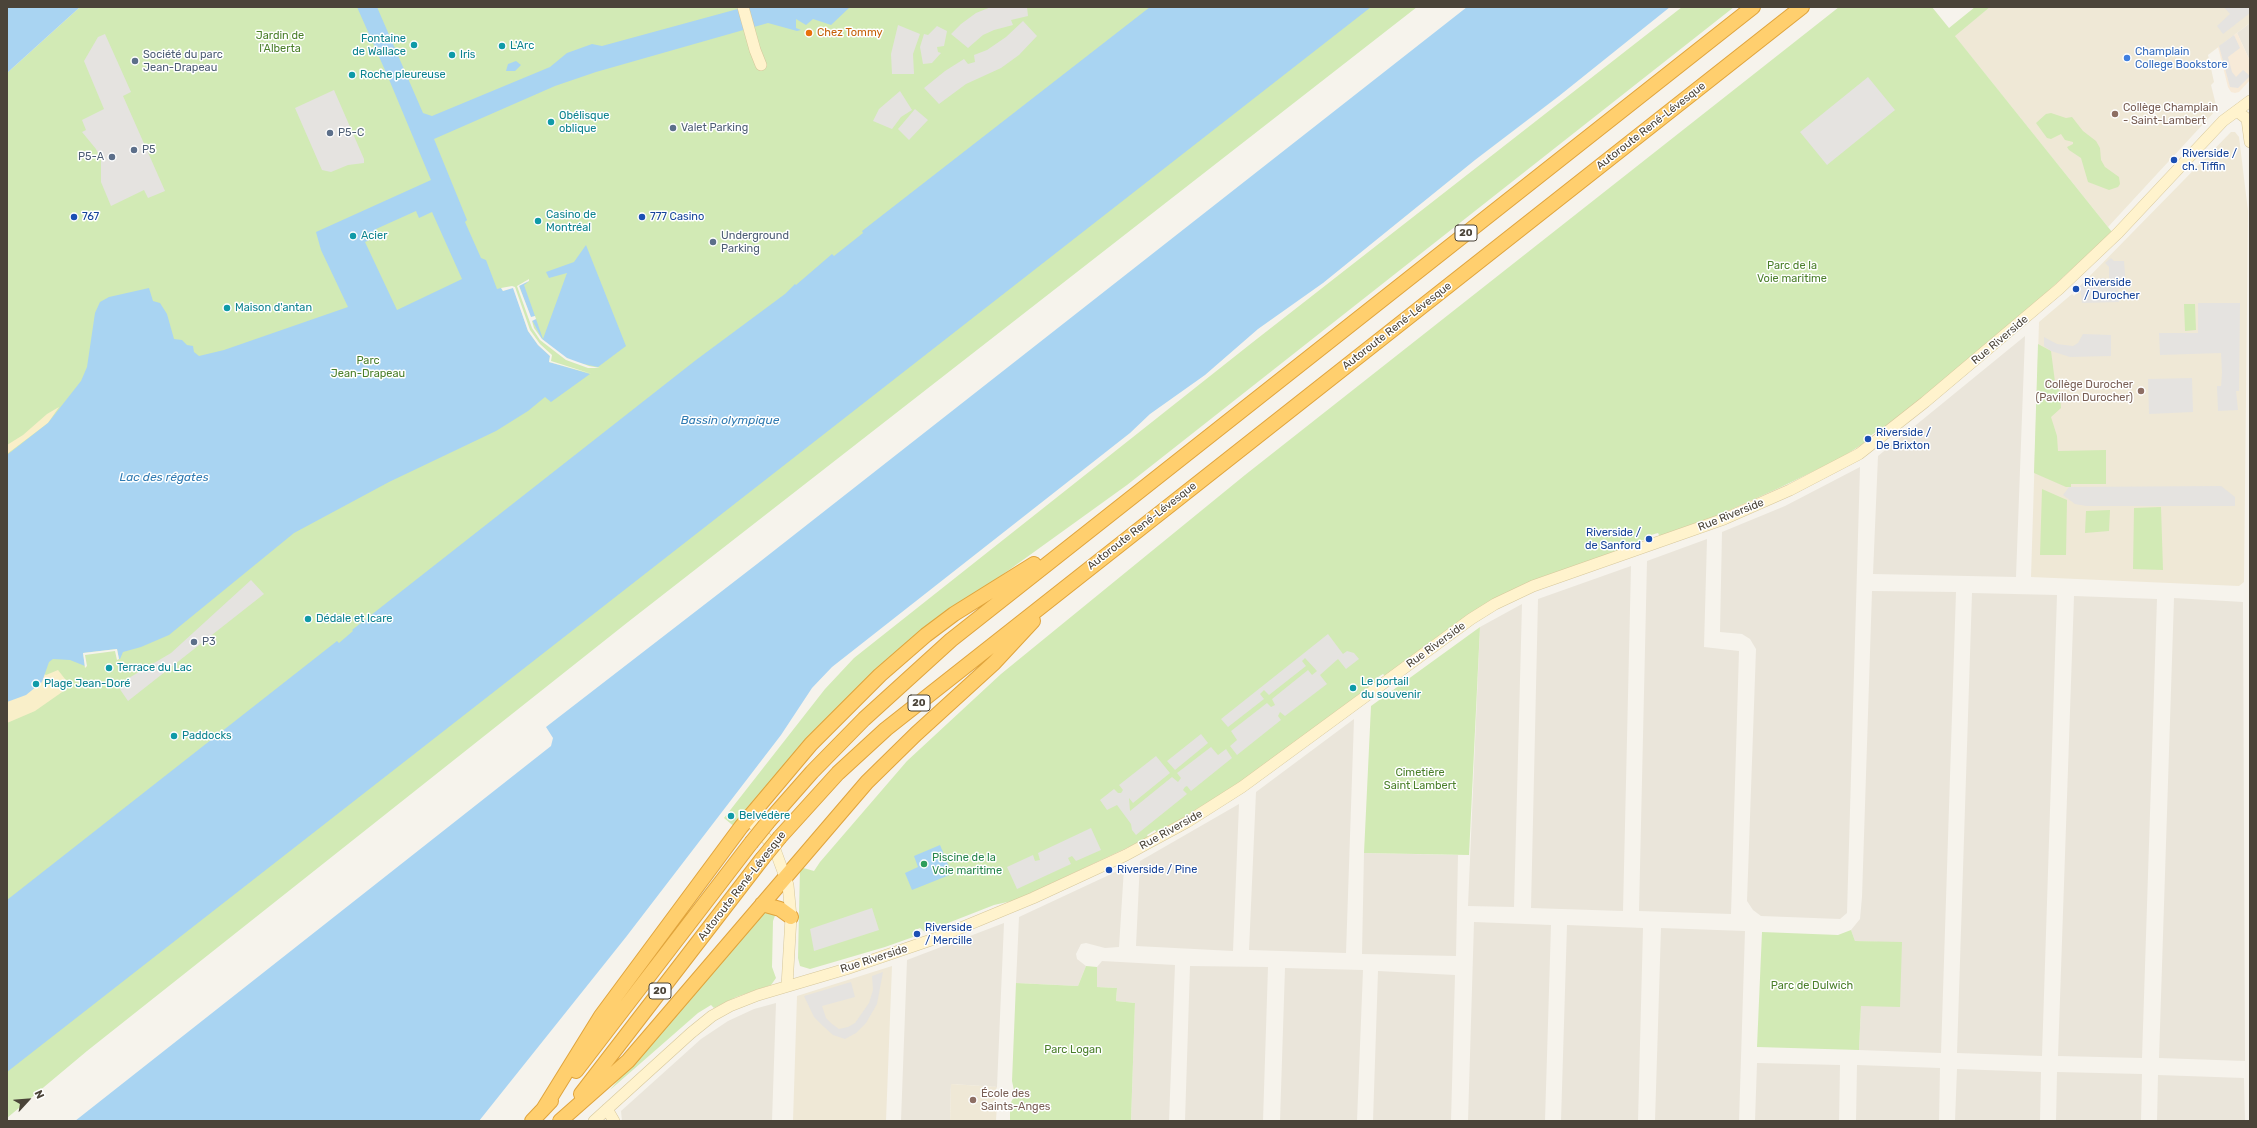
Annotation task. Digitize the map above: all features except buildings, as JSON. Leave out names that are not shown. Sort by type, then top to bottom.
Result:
[{"type":"highway","name":"Autoroute René-Lévesque","points":[[532,1121],[599,1042],[768,822],[816,767],[911,674],[964,629],[1752,7]]},
{"type":"highway","name":"Autoroute René-Lévesque","points":[[557,1121],[601,1069],[780,837],[826,785],[874,740],[1070,582],[1802,7]]},
{"type":"highway","points":[[544,1108],[601,1016],[748,818],[811,744],[850,703],[901,657],[954,614],[1097,524]]},
{"type":"highway","points":[[560,1121],[628,1061],[867,782],[916,734],[994,663],[1070,582]]},
{"type":"highway","points":[[762,904],[780,909],[791,917]]},
{"type":"street","points":[[743,7],[755,50],[762,65]]},
{"type":"street","name":"Rue Riverside","points":[[594,1121],[712,1016],[748,998],[846,969],[950,933],[1033,898],[1126,855],[1187,822],[1242,787],[1468,622],[1495,604],[1533,586],[1724,519],[1790,490],[1859,454],[1943,388],[2075,275],[2118,233],[2220,124],[2250,101]]},
{"type":"street","points":[[2237,111],[2247,119],[2250,142]]},
{"type":"street","points":[[748,818],[770,842],[786,876],[790,895],[791,917],[787,986]]},
{"type":"street","points":[[607,1108],[614,1121]]},
{"type":"shaded area","points":[[991,7],[1027,7],[1028,16],[1011,20],[1013,25],[994,30],[983,35],[968,48],[951,34],[961,24],[976,13]]},
{"type":"shaded area","name":"Collège Champlain - Saint-Lambert","points":[[1990,7],[2250,7],[2250,23],[2208,55],[2214,82],[2211,85],[2217,109],[2108,227],[1954,35]]},
{"type":"shaded area","points":[[2224,7],[2250,7],[2250,13],[2223,34],[2217,26],[2230,14]]},
{"type":"shaded area","points":[[1023,21],[1037,36],[1019,55],[1001,68],[966,84],[939,104],[924,88],[945,71],[964,59],[968,64],[975,62],[974,55],[987,50],[1006,37]]},
{"type":"shaded area","points":[[2250,23],[2250,61],[2237,33]]},
{"type":"shaded area","points":[[898,25],[920,34],[913,54],[914,74],[892,74],[891,54]]},
{"type":"shaded area","points":[[937,26],[947,31],[944,46],[937,47],[938,52],[941,53],[932,63],[923,64],[920,47],[924,34],[928,35]]},
{"type":"shaded area","points":[[2237,33],[2250,61],[2250,80],[2239,92],[2235,93],[2231,92],[2228,87],[2218,47]]},
{"type":"shaded area","name":"P5","points":[[105,34],[131,92],[123,96],[165,191],[148,198],[144,190],[111,206],[101,182],[101,160],[96,149],[82,132],[86,130],[82,120],[104,109],[84,61],[98,37]]},
{"type":"shaded area","points":[[2234,35],[2240,48],[2228,57],[2232,72],[2236,77],[2243,70],[2250,76],[2238,88],[2230,87],[2219,46]]},
{"type":"shaded area","points":[[1868,77],[1895,110],[1827,165],[1800,132]]},
{"type":"shaded area","name":"P5-C","points":[[334,90],[364,159],[364,163],[348,165],[331,172],[322,170],[295,108]]},
{"type":"shaded area","points":[[900,91],[912,110],[901,117],[892,129],[873,121],[879,109]]},
{"type":"shaded area","points":[[915,109],[928,120],[909,140],[898,129]]},
{"type":"shaded area","name":"Collège Durocher (Pavillon Durocher)","points":[[2231,132],[2235,132],[2239,137],[2248,211],[2244,582],[2239,586],[2031,577],[2039,322],[2072,294],[2074,296],[2080,290],[2078,288]]},
{"type":"shaded area","points":[[2111,258],[2114,261],[2124,261],[2126,288],[2118,289],[2119,302],[2082,303],[2080,286],[2086,281],[2093,286],[2093,279],[2105,278],[2106,285],[2109,285],[2109,267],[2105,263]]},
{"type":"shaded area","points":[[2198,303],[2240,303],[2239,391],[2236,391],[2238,410],[2218,411],[2217,386],[2221,386],[2221,353],[2160,355],[2159,333],[2198,333]]},
{"type":"shaded area","points":[[2083,334],[2111,335],[2111,356],[2070,357],[2051,351],[2044,346],[2044,337],[2057,344],[2073,346],[2078,343]]},
{"type":"shaded area","points":[[2025,336],[2016,577],[1873,574],[1878,456]]},
{"type":"shaded area","points":[[2192,378],[2193,412],[2149,414],[2148,379]]},
{"type":"shaded area","points":[[1860,467],[1847,913],[1840,919],[1761,916],[1753,910],[1747,901],[1756,649],[1750,639],[1742,634],[1720,632],[1722,532],[1785,506]]},
{"type":"shaded area","points":[[2221,486],[2235,497],[2235,506],[2086,506],[2075,504],[2063,495],[2069,487]]},
{"type":"shaded area","points":[[1707,539],[1704,647],[1739,651],[1731,914],[1639,911],[1647,561]]},
{"type":"shaded area","points":[[1631,566],[1623,911],[1531,908],[1538,599]]},
{"type":"shaded area","name":"P3","points":[[251,580],[264,594],[128,701],[117,685],[171,653]]},
{"type":"shaded area","points":[[1872,591],[1956,592],[1941,1053],[1859,1050],[1861,1006],[1902,943],[1855,941],[1851,930],[1860,919],[1862,897]]},
{"type":"shaded area","points":[[1972,593],[2057,595],[2042,1056],[1957,1053]]},
{"type":"shaded area","points":[[2074,596],[2157,599],[2142,1058],[2058,1056]]},
{"type":"shaded area","points":[[2174,598],[2243,602],[2245,1061],[2159,1058]]},
{"type":"shaded area","points":[[1522,604],[1514,907],[1468,906],[1480,627]]},
{"type":"shaded area","points":[[1328,634],[1343,654],[1347,651],[1354,653],[1359,659],[1346,669],[1338,659],[1320,675],[1327,684],[1285,716],[1280,712],[1278,716],[1281,720],[1237,755],[1230,746],[1237,740],[1231,731],[1267,703],[1271,707],[1275,705],[1272,699],[1308,670],[1312,675],[1317,671],[1305,658],[1302,661],[1306,666],[1269,695],[1264,690],[1260,694],[1264,699],[1228,727],[1221,719]]},
{"type":"shaded area","points":[[1354,719],[1346,953],[1249,950],[1256,792]]},
{"type":"shaded area","points":[[1201,734],[1208,743],[1175,770],[1167,761]]},
{"type":"shaded area","points":[[1211,747],[1218,755],[1226,749],[1232,758],[1191,791],[1187,786],[1185,787],[1183,790],[1187,794],[1136,835],[1132,830],[1131,824],[1117,805],[1107,810],[1100,800],[1114,789],[1118,793],[1121,793],[1123,790],[1119,785],[1156,756],[1170,773],[1133,803],[1129,798],[1130,811],[1172,777],[1178,782],[1181,778],[1177,773]]},
{"type":"shaded area","points":[[1239,804],[1233,951],[1136,946],[1140,861]]},
{"type":"shaded area","points":[[1091,828],[1101,850],[1076,861],[1072,856],[1068,858],[1071,864],[1017,889],[1007,867],[1033,855],[1035,861],[1040,860],[1038,853]]},
{"type":"shaded area","points":[[1364,853],[1458,855],[1456,956],[1362,954]]},
{"type":"shaded area","points":[[1124,868],[1119,947],[1105,948],[1086,943],[1081,944],[1076,954],[1077,959],[1086,966],[1078,986],[1016,983],[1019,917]]},
{"type":"shaded area","points":[[872,908],[879,930],[814,951],[810,929]]},
{"type":"shaded area","points":[[1474,922],[1551,925],[1545,1121],[1468,1121]]},
{"type":"shaded area","points":[[1004,923],[997,1087],[951,1084],[950,1121],[901,1121],[907,960]]},
{"type":"shaded area","points":[[1567,925],[1643,928],[1638,1121],[1561,1121]]},
{"type":"shaded area","points":[[1661,928],[1745,931],[1739,1121],[1655,1121]]},
{"type":"shaded area","points":[[1102,961],[1175,965],[1169,1121],[1131,1121],[1135,1003],[1116,1001],[1117,988],[1097,987],[1097,967]]},
{"type":"shaded area","points":[[892,966],[886,1121],[793,1121],[797,996]]},
{"type":"shaded area","points":[[1190,966],[1268,967],[1263,1121],[1185,1121]]},
{"type":"shaded area","points":[[1285,968],[1363,970],[1357,1121],[1280,1121]]},
{"type":"shaded area","points":[[1378,971],[1455,975],[1451,1121],[1373,1121]]},
{"type":"shaded area","points":[[883,972],[877,1004],[866,1023],[856,1033],[845,1039],[833,1035],[814,1017],[804,996],[851,982],[855,997],[822,1006],[826,1018],[832,1024],[839,1029],[848,1027],[855,1023],[869,1003],[873,990],[872,976]]},
{"type":"shaded area","points":[[776,1003],[772,1121],[622,1121],[621,1111],[701,1039],[728,1021],[754,1009]]},
{"type":"shaded area","points":[[1757,1063],[1840,1065],[1839,1121],[1755,1121]]},
{"type":"shaded area","points":[[1857,1065],[1940,1068],[1939,1121],[1856,1121]]},
{"type":"shaded area","points":[[1957,1069],[2041,1072],[2040,1121],[1955,1121]]},
{"type":"shaded area","points":[[2057,1072],[2142,1074],[2141,1121],[2056,1121]]},
{"type":"shaded area","points":[[2158,1075],[2244,1078],[2245,1121],[2157,1121]]},
{"type":"shaded area","name":"École des Saints-Anges","points":[[951,1084],[997,1087],[994,1095],[997,1104],[996,1121],[950,1121]]},
{"type":"green space","name":"Parc Jean-Drapeau","points":[[80,7],[1417,7],[628,622],[87,1051],[7,1118],[7,73]]},
{"type":"green space","points":[[1682,7],[1734,7],[1127,485],[941,619],[736,828],[724,818],[825,689],[854,658],[1253,342]]},
{"type":"green space","name":"Parc de la Voie maritime","points":[[1839,7],[1932,7],[1949,28],[1975,7],[1990,7],[1955,36],[2112,232],[2047,292],[1918,401],[1882,430],[1880,429],[1866,439],[1867,441],[1841,458],[1716,516],[1660,537],[1658,533],[1651,535],[1650,538],[1640,541],[1641,543],[1531,581],[1494,599],[1385,676],[1383,674],[1375,679],[1376,682],[1239,783],[1178,821],[1157,833],[1155,830],[1147,835],[1148,837],[1133,845],[1016,900],[994,905],[925,932],[920,928],[915,930],[916,936],[885,947],[810,969],[800,966],[798,958],[800,867],[814,871],[820,862],[907,761],[1001,674],[1245,475]]},
{"type":"green space","points":[[2051,113],[2066,118],[2072,117],[2083,131],[2096,141],[2100,148],[2101,160],[2105,167],[2119,177],[2120,184],[2118,187],[2109,190],[2088,182],[2081,158],[2067,147],[2073,144],[2073,142],[2065,140],[2061,134],[2051,139],[2047,138],[2036,123],[2046,114]]},
{"type":"green space","points":[[2184,304],[2195,304],[2196,330],[2185,331]]},
{"type":"green space","points":[[2038,344],[2051,351],[2055,382],[2059,382],[2061,408],[2051,417],[2057,436],[2058,451],[2106,450],[2106,484],[2071,484],[2071,487],[2066,487],[2034,473]]},
{"type":"green space","points":[[2042,489],[2067,500],[2066,555],[2040,555]]},
{"type":"green space","points":[[2161,507],[2163,570],[2133,569],[2134,508]]},
{"type":"green space","points":[[2110,510],[2109,531],[2085,533],[2086,511]]},
{"type":"green space","name":"Cimetière Saint Lambert","points":[[1480,627],[1469,855],[1364,853],[1371,706]]},
{"type":"green space","points":[[766,912],[776,913],[773,921],[772,967],[776,978],[771,985],[736,997],[714,1008],[711,1005],[698,1013],[610,1090],[755,918]]},
{"type":"green space","name":"Parc de Dulwich","points":[[1851,930],[1855,941],[1902,942],[1900,1007],[1861,1006],[1859,1050],[1757,1047],[1762,932],[1838,935]]},
{"type":"green space","name":"Parc Logan","points":[[1086,966],[1097,967],[1097,987],[1117,988],[1116,1001],[1135,1003],[1131,1121],[1010,1121],[1010,1104],[1015,1095],[1012,1081],[1016,983],[1078,986]]},
{"type":"sand","points":[[59,407],[48,423],[7,454],[7,445],[23,435],[47,414]]},
{"type":"sand","name":"Plage Jean-Doré","points":[[7,653],[46,675],[58,670],[65,679],[65,690],[35,711],[7,723]]},
{"type":"water","points":[[7,7],[80,7],[7,73]]},
{"type":"water","name":"Lac des régates","points":[[357,7],[377,7],[423,113],[432,116],[550,67],[567,53],[592,44],[602,46],[745,7],[850,7],[831,25],[813,19],[806,25],[796,19],[796,28],[801,30],[797,31],[768,23],[596,72],[555,86],[434,139],[467,220],[465,222],[481,258],[486,260],[497,289],[501,288],[503,291],[513,287],[528,331],[538,345],[550,356],[549,362],[590,374],[551,402],[545,397],[528,411],[496,431],[389,482],[294,533],[169,635],[141,647],[123,652],[120,659],[117,649],[83,653],[85,666],[70,660],[53,659],[49,662],[42,682],[26,695],[7,702],[7,455],[48,423],[81,381],[87,367],[95,313],[100,302],[109,297],[149,288],[153,301],[160,303],[167,314],[174,339],[182,340],[187,345],[193,346],[194,352],[199,356],[224,350],[348,307],[321,250],[316,232],[431,180]],"holes":[[[416,211],[419,218],[432,212],[462,279],[397,310],[365,242],[379,236],[376,229]]]},
{"type":"water","name":"Bassin olympique","points":[[1150,7],[1371,7],[7,1072],[7,900],[337,641],[339,643],[353,631],[352,630],[696,360],[785,294],[832,254],[834,256],[863,233],[862,231]]},
{"type":"water","points":[[1467,7],[1670,7],[1559,96],[1475,160],[1323,283],[1258,329],[1205,375],[1150,414],[1130,433],[832,667],[812,688],[781,735],[626,937],[479,1121],[75,1121],[551,746],[553,738],[546,727],[757,564]]},
{"type":"water","points":[[516,61],[521,65],[515,71],[506,71],[508,64]]},
{"type":"water","points":[[586,245],[626,346],[598,367],[574,362],[560,354],[542,339],[532,320],[536,319],[543,339],[567,273],[549,278],[546,272],[574,262]]},
{"type":"water","points":[[529,281],[524,285],[535,316],[531,318],[519,285]]},
{"type":"water","points":[[940,845],[952,874],[912,890],[905,873],[918,867],[914,856]]},
{"type":"pier","points":[[529,279],[529,281],[519,286],[531,317],[535,316],[536,319],[532,321],[534,328],[542,339],[567,358],[589,366],[600,368],[588,368],[566,360],[540,340],[532,328],[517,286]]},
{"type":"pier","points":[[512,286],[515,287],[530,330],[540,344],[552,355],[551,361],[592,374],[549,362],[550,356],[538,345],[528,331],[513,288],[503,291],[501,288]]},
{"type":"pier","points":[[117,649],[119,659],[117,660],[115,651],[85,655],[87,666],[85,668],[83,653]]},
{"type":"place","name":"Chez Tommy","points":[[809,33]]},
{"type":"place","name":"Fontaine de Wallace","points":[[414,45]]},
{"type":"place","name":"L'Arc","points":[[502,46]]},
{"type":"place","name":"Iris","points":[[452,55]]},
{"type":"place","name":"Champlain College Bookstore","points":[[2127,58]]},
{"type":"place","name":"Société du parc Jean-Drapeau","points":[[135,61]]},
{"type":"place","name":"Roche pleureuse","points":[[352,75]]},
{"type":"place","name":"Collège Champlain - Saint-Lambert","points":[[2115,114]]},
{"type":"place","name":"Obélisque oblique","points":[[551,122]]},
{"type":"place","name":"Valet Parking","points":[[673,128]]},
{"type":"place","name":"P5-C","points":[[330,133]]},
{"type":"place","name":"P5","points":[[134,150]]},
{"type":"place","name":"P5-A","points":[[112,157]]},
{"type":"place","name":"Riverside / ch. Tiffin","points":[[2174,160]]},
{"type":"place","name":"767","points":[[74,217]]},
{"type":"place","name":"777 Casino","points":[[642,217]]},
{"type":"place","name":"Casino de Montréal","points":[[538,221]]},
{"type":"place","name":"Acier","points":[[353,236]]},
{"type":"place","name":"Underground Parking","points":[[713,242]]},
{"type":"place","name":"Riverside / Durocher","points":[[2076,289]]},
{"type":"place","name":"Maison d'antan","points":[[227,308]]},
{"type":"place","name":"Collège Durocher (Pavillon Durocher)","points":[[2141,391]]},
{"type":"place","name":"Riverside / De Brixton","points":[[1868,439]]},
{"type":"place","name":"Riverside / de Sanford","points":[[1649,539]]},
{"type":"place","name":"Dédale et Icare","points":[[308,619]]},
{"type":"place","name":"P3","points":[[194,642]]},
{"type":"place","name":"Terrace du Lac","points":[[109,668]]},
{"type":"place","name":"Plage Jean-Doré","points":[[36,684]]},
{"type":"place","name":"Le portail du souvenir","points":[[1353,688]]},
{"type":"place","name":"Paddocks","points":[[174,736]]},
{"type":"place","name":"Belvédère","points":[[731,816]]},
{"type":"place","name":"Piscine de la Voie maritime","points":[[924,864]]},
{"type":"place","name":"Riverside / Pine","points":[[1109,870]]},
{"type":"place","name":"Riverside / Mercille","points":[[917,934]]},
{"type":"place","name":"École des Saints-Anges","points":[[973,1100]]},
{"type":"park label","name":"Jardin de l'Alberta","points":[[280,42]]}]
